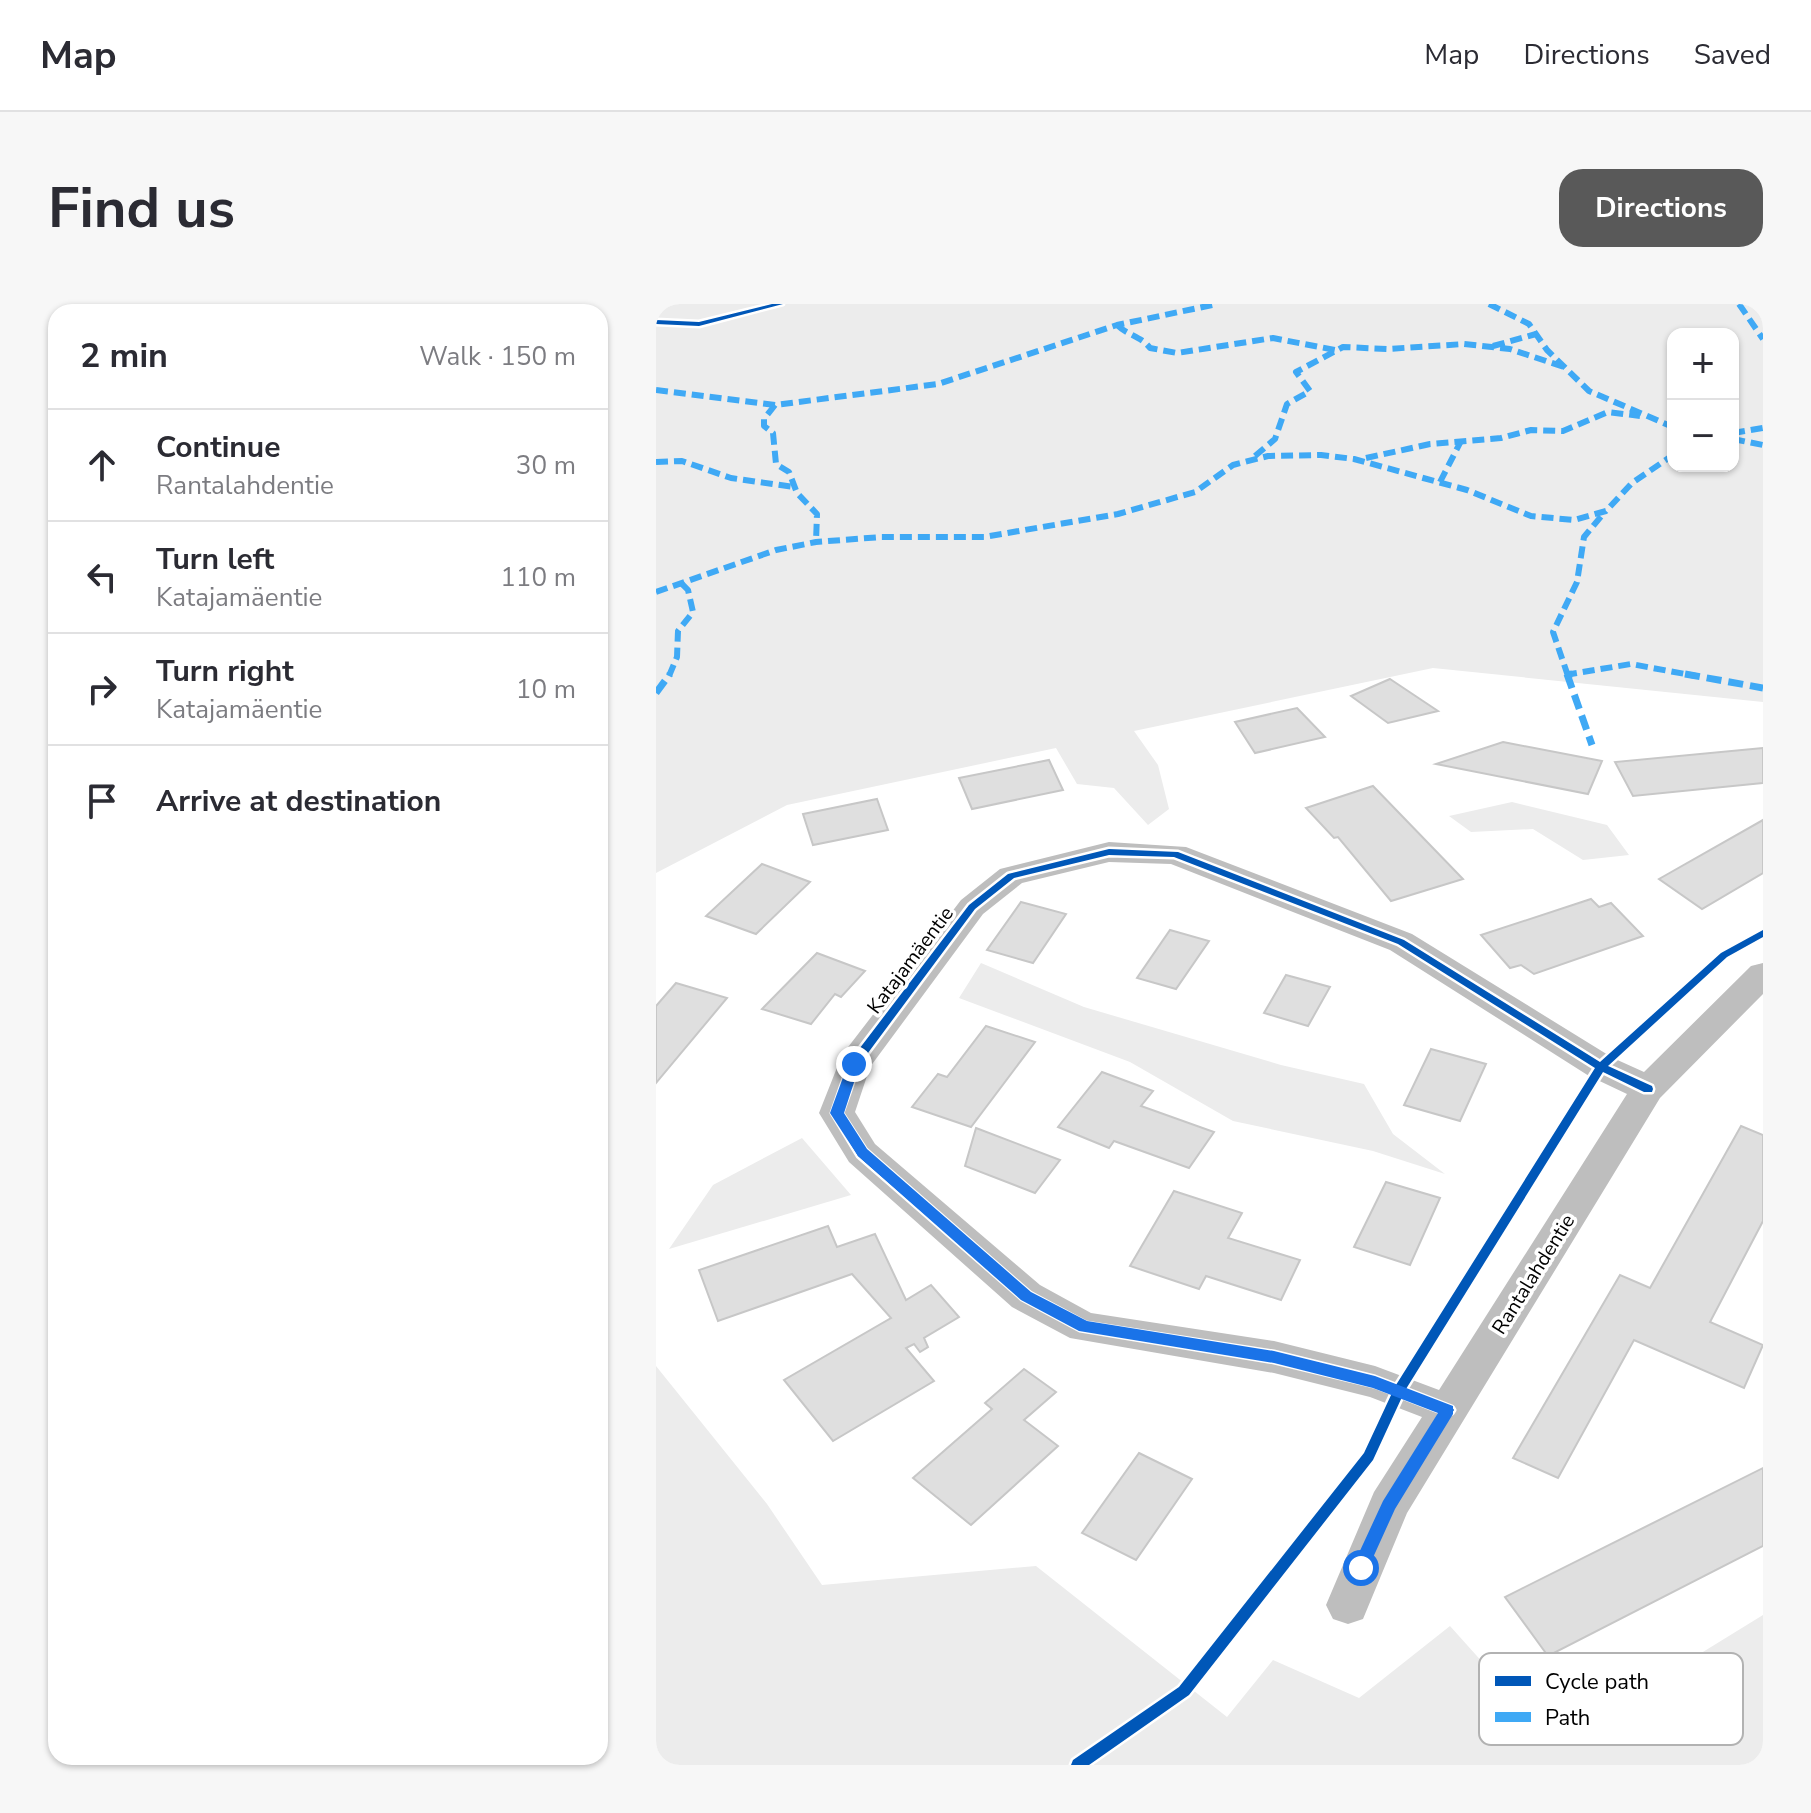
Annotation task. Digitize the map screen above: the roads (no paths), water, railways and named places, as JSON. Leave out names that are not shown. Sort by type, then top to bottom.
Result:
[{"type":"street","name":"Katajamäentie","points":[[1448,1410],[1375,1382],[1274,1357],[1084,1327],[1026,1296],[862,1153],[837,1113],[854,1064],[972,907],[1011,876],[1109,852],[1175,854],[1401,942],[1601,1067],[1648,1089]]},
{"type":"street","name":"Rantalahdentie","points":[[1348,1605],[1389,1505],[1648,1089],[1763,974]]}]
